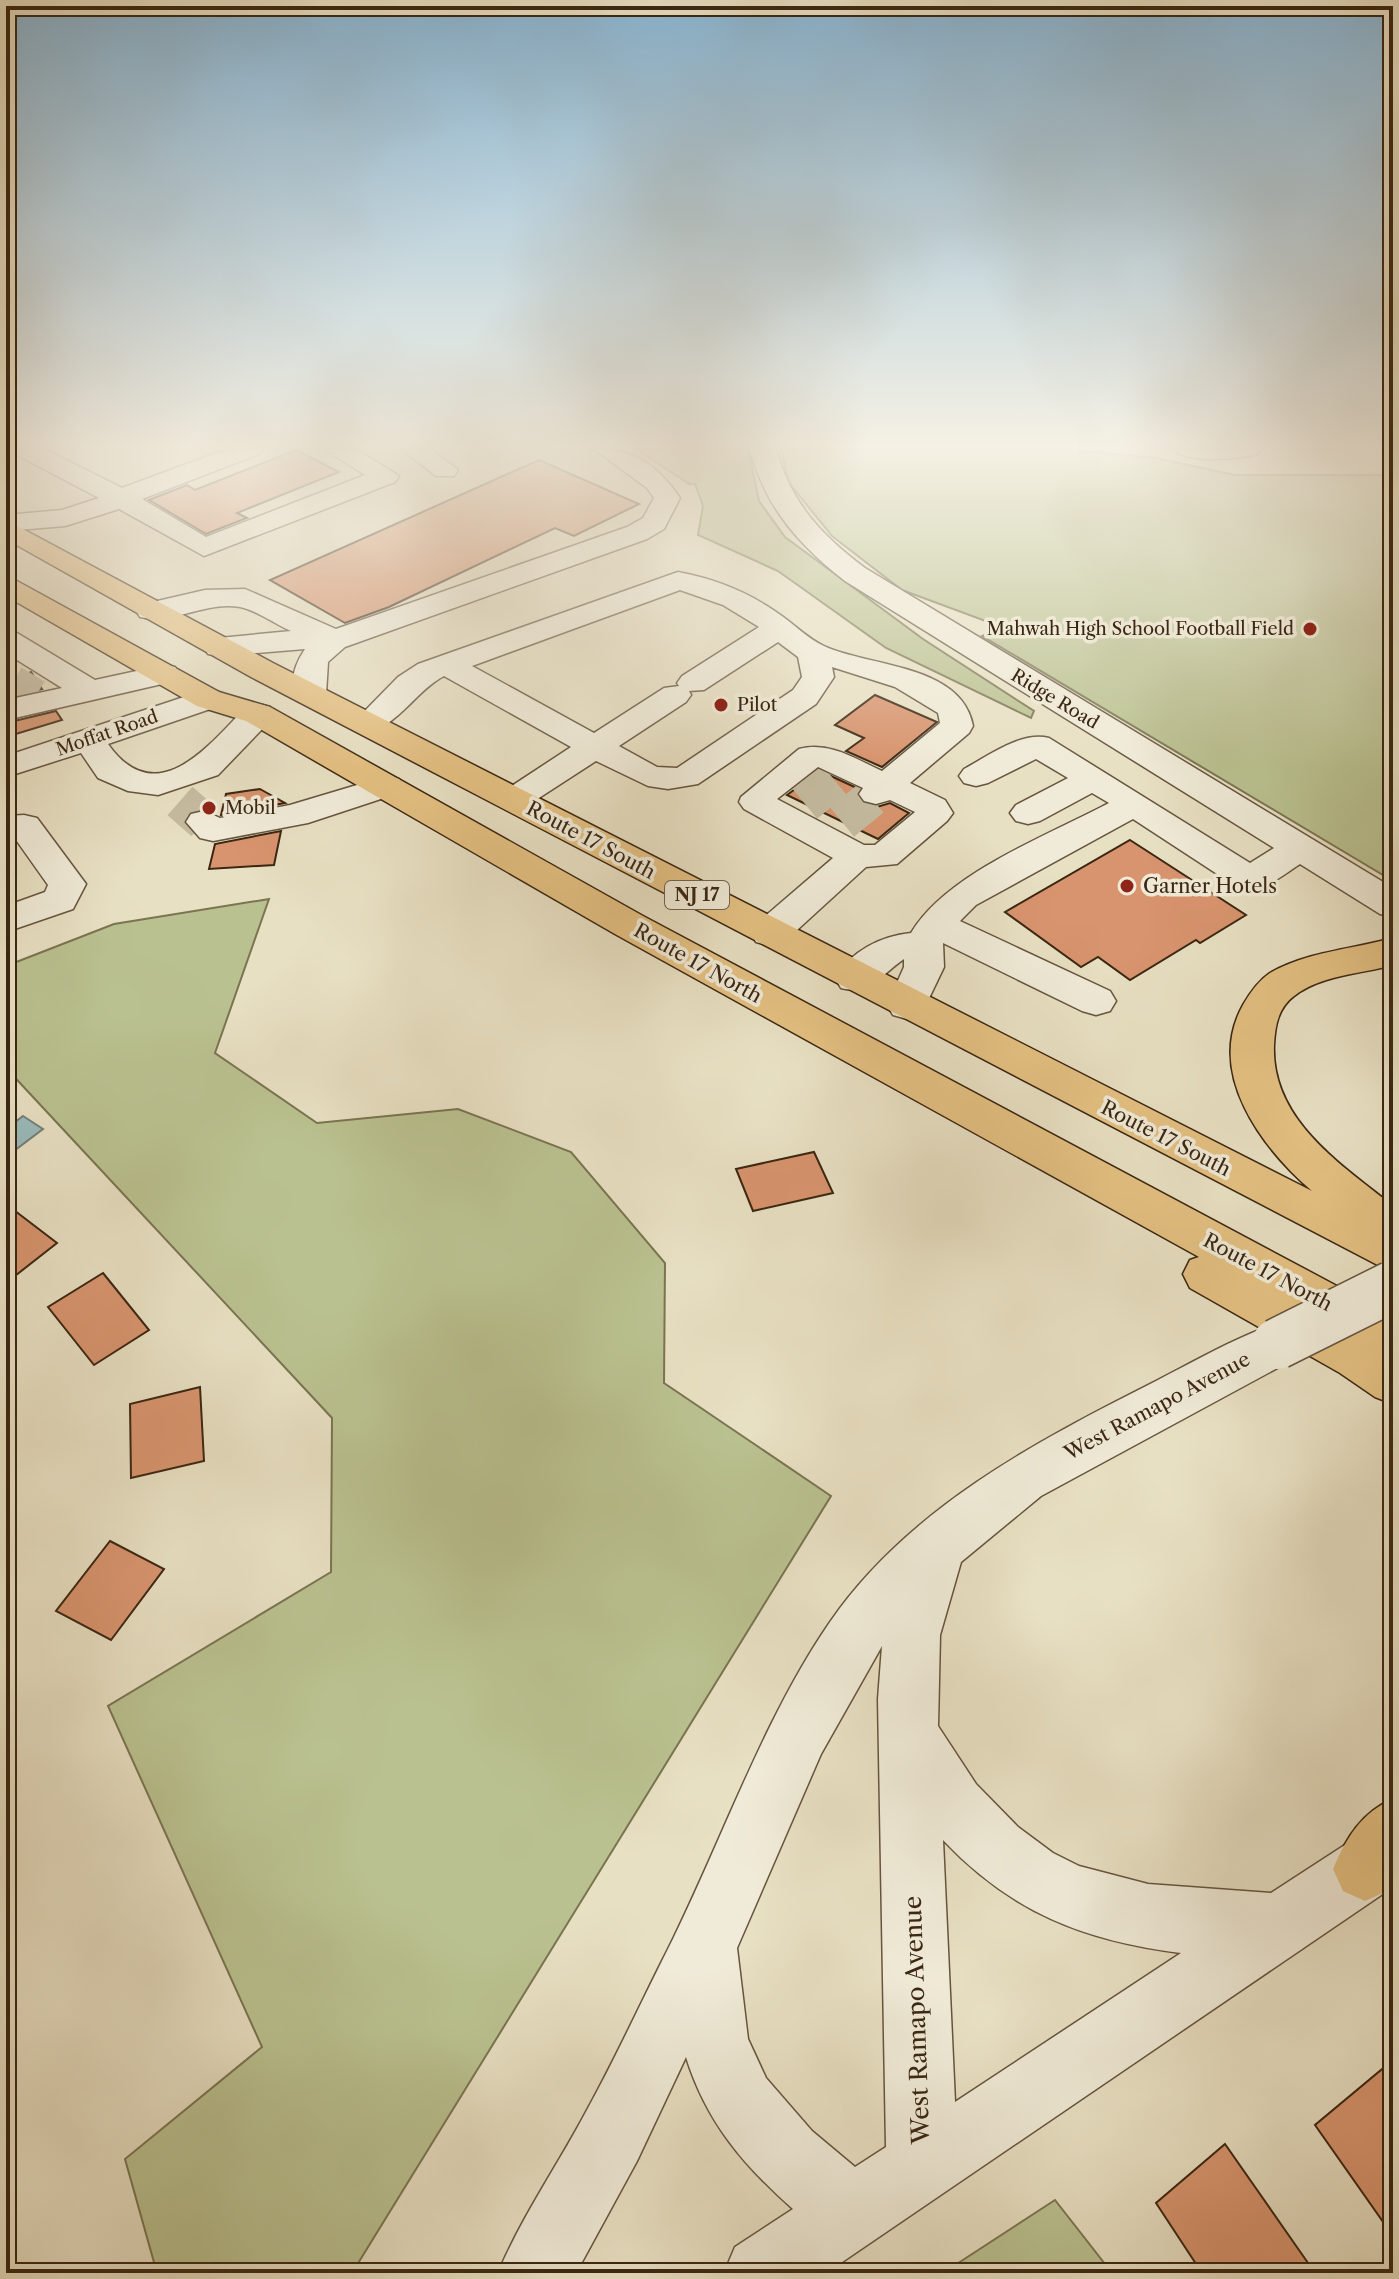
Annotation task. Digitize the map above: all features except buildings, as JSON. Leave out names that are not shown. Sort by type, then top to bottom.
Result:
[{"type":"highway","name":"Route 17 South","points":[[52,555],[219,647],[1393,1254]]},
{"type":"highway","name":"Route 17 North","points":[[6,584],[208,699],[258,714],[629,925],[1393,1340]]},
{"type":"highway","points":[[1393,951],[1295,977],[1270,994],[1261,1007],[1253,1035],[1255,1071],[1267,1108],[1289,1142],[1393,1232]]},
{"type":"highway","points":[[1350,964],[1393,966]]},
{"type":"highway","points":[[967,1110],[1185,1261],[1358,1358],[1393,1382]]},
{"type":"street","points":[[63,562],[64,555]]},
{"type":"street","points":[[310,694],[307,675],[313,659],[334,640],[574,555]]},
{"type":"street","name":"Ridge Road","points":[[832,555],[863,581],[1393,905]]},
{"type":"street","points":[[368,724],[409,684],[446,665],[678,581],[703,584],[740,599],[813,653],[867,668],[928,691],[953,709],[957,726],[881,790]]},
{"type":"street","points":[[151,611],[205,599],[245,598],[334,640]]},
{"type":"street","points":[[6,633],[37,602]]},
{"type":"street","points":[[513,800],[779,628]]},
{"type":"street","points":[[219,647],[252,646],[306,638],[334,640]]},
{"type":"street","points":[[6,640],[90,691]]},
{"type":"street","points":[[446,665],[648,776],[668,779],[686,777],[805,697],[818,677],[813,653]]},
{"type":"street","points":[[6,710],[47,696],[90,691],[164,674]]},
{"type":"street","points":[[47,696],[99,736],[110,771],[181,802],[213,830],[296,815],[387,786]]},
{"type":"street","name":"Moffat Road","points":[[6,767],[208,699]]},
{"type":"street","points":[[181,802],[206,768],[258,714]]},
{"type":"street","points":[[976,776],[1037,745],[1250,879],[1301,848]]},
{"type":"street","points":[[770,933],[857,856],[884,856],[935,813],[933,807],[881,790],[844,772],[819,755],[811,756],[758,797],[756,802],[796,811],[832,830],[857,856]]},
{"type":"street","points":[[1028,813],[1092,779]]},
{"type":"street","points":[[855,978],[892,948],[929,934],[963,896],[1134,804]]},
{"type":"street","points":[[6,827],[24,826],[67,884],[60,900],[6,920]]},
{"type":"street","points":[[929,934],[1096,1001]]},
{"type":"street","points":[[907,1005],[924,967],[929,934]]},
{"type":"street","name":"West Ramapo Avenue","points":[[535,2273],[612,2136],[706,1944],[776,1784],[848,1645],[876,1606],[961,1525],[1022,1479],[1105,1432],[1393,1286]]},
{"type":"street","name":"West Ramapo Avenue","points":[[922,2167],[907,1731],[911,1635],[937,1550]]},
{"type":"street","points":[[907,1731],[944,1791],[985,1840],[1010,1862],[1071,1899],[1157,1919],[1280,1926]]},
{"type":"street","name":"West Ramapo Avenue","points":[[922,2167],[1280,1926],[1384,1850]]},
{"type":"street","points":[[706,1944],[706,2003],[722,2070],[734,2095],[774,2147],[854,2212]]},
{"type":"street","points":[[761,2273],[922,2167]]},
{"type":"green space","points":[[743,555],[810,555],[923,639],[1034,711],[1031,718],[886,648],[778,571]]},
{"type":"green space","points":[[857,555],[1393,555],[1393,881],[982,636],[1002,627],[902,590]]},
{"type":"green space","points":[[269,899],[215,1053],[317,1123],[458,1109],[571,1152],[665,1263],[664,1383],[831,1496],[352,2273],[157,2273],[125,2159],[262,2047],[108,1706],[331,1572],[332,1418],[6,1068],[6,966],[114,924]]},
{"type":"green space","points":[[1055,2200],[1112,2273],[943,2273]]},
{"type":"water","points":[[23,1116],[43,1129],[6,1157],[6,1129]]},
{"type":"tunnel","points":[[14,680],[37,694]]},
{"type":"tunnel","points":[[805,804],[839,776]]},
{"type":"tunnel","points":[[842,822],[876,794]]},
{"type":"tunnel","points":[[180,801],[204,822]]},
{"type":"place","name":"Mahwah High School Football Field","points":[[1310,629]]},
{"type":"place","name":"Pilot","points":[[721,705]]},
{"type":"place","name":"Mobil","points":[[209,808]]},
{"type":"place","name":"Garner Hotels","points":[[1127,886]]}]
